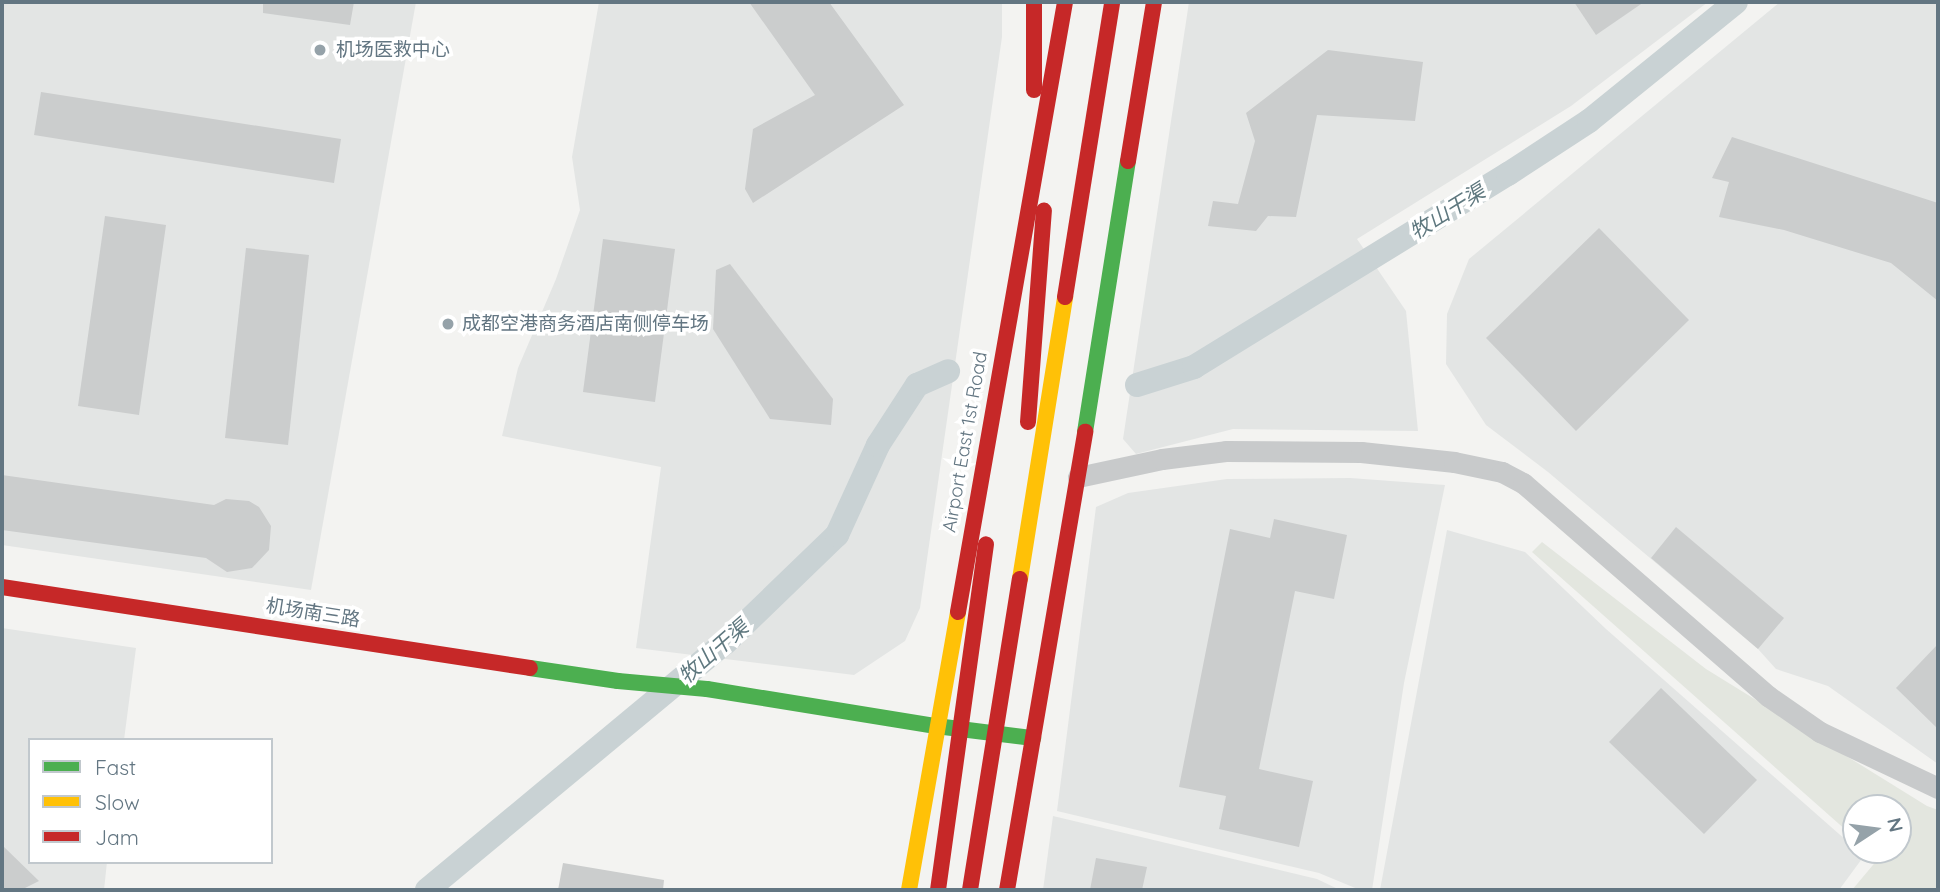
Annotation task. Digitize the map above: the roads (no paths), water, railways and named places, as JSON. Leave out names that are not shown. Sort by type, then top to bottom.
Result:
[{"type":"street","points":[[938,890],[980,595],[1031,124],[1036,52],[1034,2]]},
{"type":"street","points":[[1014,613],[1056,72],[1058,2]]},
{"type":"street","name":"Airport East 1st Road","points":[[909,890],[1065,2]]},
{"type":"street","points":[[970,890],[1112,2]]},
{"type":"street","points":[[1007,890],[1078,477],[1154,2]]},
{"type":"street","points":[[1078,477],[1162,459],[1226,452],[1361,452],[1454,462],[1502,472],[1533,492],[1768,696],[1821,732],[1938,788]]},
{"type":"street","name":"机场南三路","points":[[2,587],[618,681],[707,689],[936,726],[1033,738]]},
{"type":"waterway","name":"牧山干渠","points":[[1137,385],[1194,367],[1508,174],[1589,121],[1736,2]]},
{"type":"waterway","name":"牧山干渠","points":[[427,890],[725,643],[837,535],[878,445],[917,385],[948,371]]},
{"type":"place","name":"机场医救中心","points":[[320,50]]},
{"type":"place","name":"成都空港商务酒店南侧停车场","points":[[448,324]]}]
